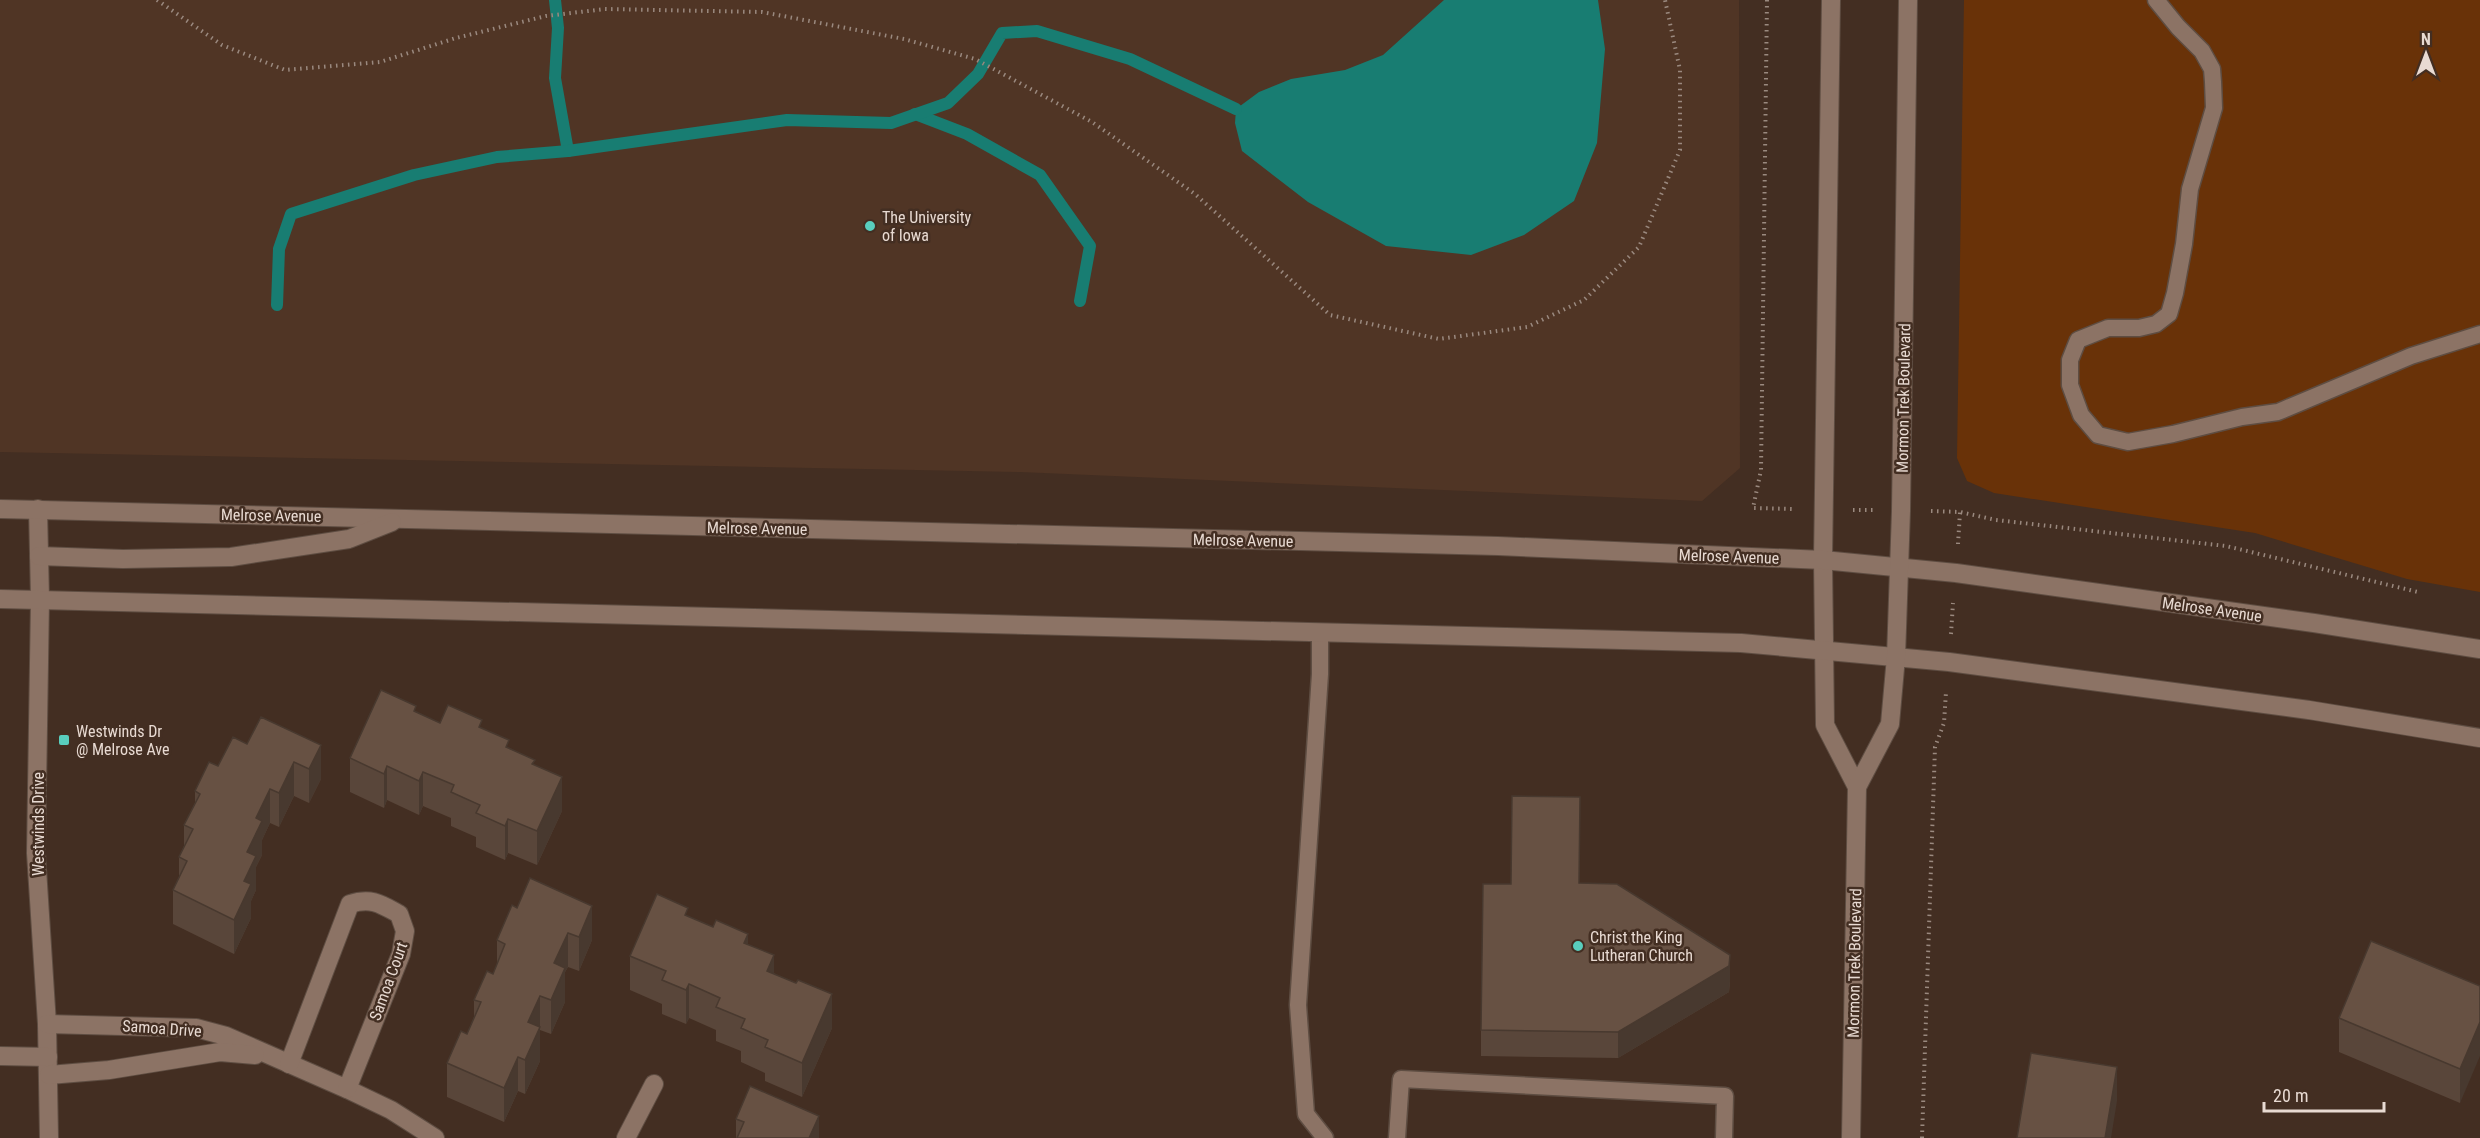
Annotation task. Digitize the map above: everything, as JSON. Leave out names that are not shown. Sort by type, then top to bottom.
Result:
[{"type":"main road","name":"Mormon Trek Boulevard","points":[[1831,0],[1823,560],[1825,725],[1857,787]]},
{"type":"main road","name":"Mormon Trek Boulevard","points":[[1851,1138],[1857,787],[1890,724],[1896,657],[1900,566],[1908,0]]},
{"type":"main road","name":"Melrose Avenue","points":[[0,509],[1498,546],[1823,560],[1956,573],[2314,623],[2480,649]]},
{"type":"main road","name":"Westwinds Drive","points":[[38,509],[40,599],[36,853],[47,1024],[49,1138]]},
{"type":"main road","points":[[39,556],[123,559],[231,557],[349,538],[399,519]]},
{"type":"main road","points":[[0,598],[1741,643],[1949,663],[2309,710],[2480,738]]},
{"type":"main road","name":"Samoa Court","points":[[289,1064],[350,904],[364,900],[382,904],[399,914],[405,931],[400,954],[347,1089]]},
{"type":"main road","name":"Samoa Drive","points":[[47,1024],[196,1028],[226,1036],[391,1110],[435,1138]]},
{"type":"main road","name":"Samoa Drive","points":[[49,1076],[109,1070],[220,1052],[272,1057]]},
{"type":"main road","points":[[0,1056],[48,1057]]},
{"type":"main road","points":[[626,1138],[654,1084]]},
{"type":"lane","points":[[2156,0],[2202,51],[2212,69],[2214,108],[2190,189],[2184,244],[2169,314],[2156,324],[2139,328],[2108,328],[2078,340],[2070,360],[2070,385],[2077,405],[2081,415],[2098,435],[2128,442],[2173,434],[2242,417],[2278,412],[2411,356],[2480,334]]},
{"type":"lane","points":[[1320,633],[1320,674],[1298,1005],[1306,1114],[1325,1138]]},
{"type":"lane","points":[[1397,1138],[1401,1079],[1725,1096],[1724,1138]]},
{"type":"path","points":[[157,0],[222,45],[285,70],[380,62],[456,38],[546,16],[605,9],[762,12],[904,39],[975,59],[1092,122],[1195,194],[1330,315],[1439,339],[1527,327],[1584,300],[1640,247],[1680,150],[1680,70],[1665,0]]},
{"type":"path","points":[[1753,508],[1761,470],[1767,0]]},
{"type":"path","points":[[1922,1138],[1935,747],[1944,723],[1960,512],[1996,520],[2226,546],[2418,592]]},
{"type":"shaded area","name":"The University of Iowa","points":[[0,0],[1739,0],[1740,468],[1702,501],[1020,472],[0,452]]},
{"type":"shaded area","points":[[1964,0],[2480,0],[2480,592],[2407,579],[2255,533],[1994,493],[1967,481],[1957,458]]},
{"type":"water","points":[[1444,0],[1598,0],[1605,49],[1597,143],[1574,201],[1524,235],[1471,255],[1386,246],[1308,202],[1242,151],[1235,123],[1236,109],[1259,92],[1291,79],[1345,70],[1383,55]]},
{"type":"building","points":[[381,690],[416,706],[414,711],[440,723],[448,705],[482,720],[479,727],[509,740],[506,747],[535,760],[532,764],[562,777],[537,831],[508,819],[505,826],[476,813],[480,805],[451,792],[454,785],[423,772],[419,781],[387,766],[384,774],[350,758]]},
{"type":"building","points":[[261,717],[321,745],[309,769],[294,762],[279,793],[270,789],[256,818],[262,821],[247,852],[256,856],[244,881],[251,884],[234,920],[173,890],[187,861],[179,857],[193,829],[184,825],[200,794],[195,791],[209,762],[218,766],[233,737],[247,744]]},
{"type":"building","name":"Christ the King Lutheran Church","points":[[1512,796],[1580,797],[1579,883],[1617,884],[1730,955],[1729,966],[1618,1032],[1481,1030],[1483,884],[1511,884]]},
{"type":"building","points":[[530,878],[592,906],[579,937],[568,933],[554,963],[565,968],[551,1000],[540,996],[528,1022],[540,1027],[525,1060],[518,1057],[504,1088],[447,1063],[461,1031],[467,1034],[481,1002],[474,1000],[487,971],[493,974],[505,944],[497,940],[512,905],[517,908]]},
{"type":"building","points":[[657,894],[688,908],[685,915],[713,927],[716,920],[748,934],[744,943],[774,955],[767,971],[796,983],[798,980],[832,994],[802,1063],[765,1047],[768,1040],[741,1028],[745,1019],[716,1007],[720,998],[689,984],[686,990],[662,980],[666,971],[630,956]]},
{"type":"building","points":[[2371,941],[2480,986],[2480,1022],[2460,1069],[2339,1018]]},
{"type":"building","points":[[2031,1053],[2117,1067],[2105,1138],[2017,1138]]},
{"type":"building","points":[[750,1086],[819,1116],[809,1138],[737,1138],[744,1122],[736,1119]]},
{"type":"waterway","points":[[555,0],[558,28],[555,78],[568,151]]},
{"type":"waterway","points":[[277,305],[279,249],[291,214],[414,175],[497,157],[568,151],[787,120],[891,123],[948,103],[978,74],[1002,33],[1037,31],[1130,59],[1236,109]]},
{"type":"waterway","points":[[915,114],[967,134],[1040,175],[1090,246],[1080,301]]},
{"type":"place","name":"The University of Iowa","points":[[870,226]]},
{"type":"place","name":"Westwinds Dr @ Melrose Ave","points":[[64,740]]},
{"type":"place","name":"Christ the King Lutheran Church","points":[[1578,946]]}]
